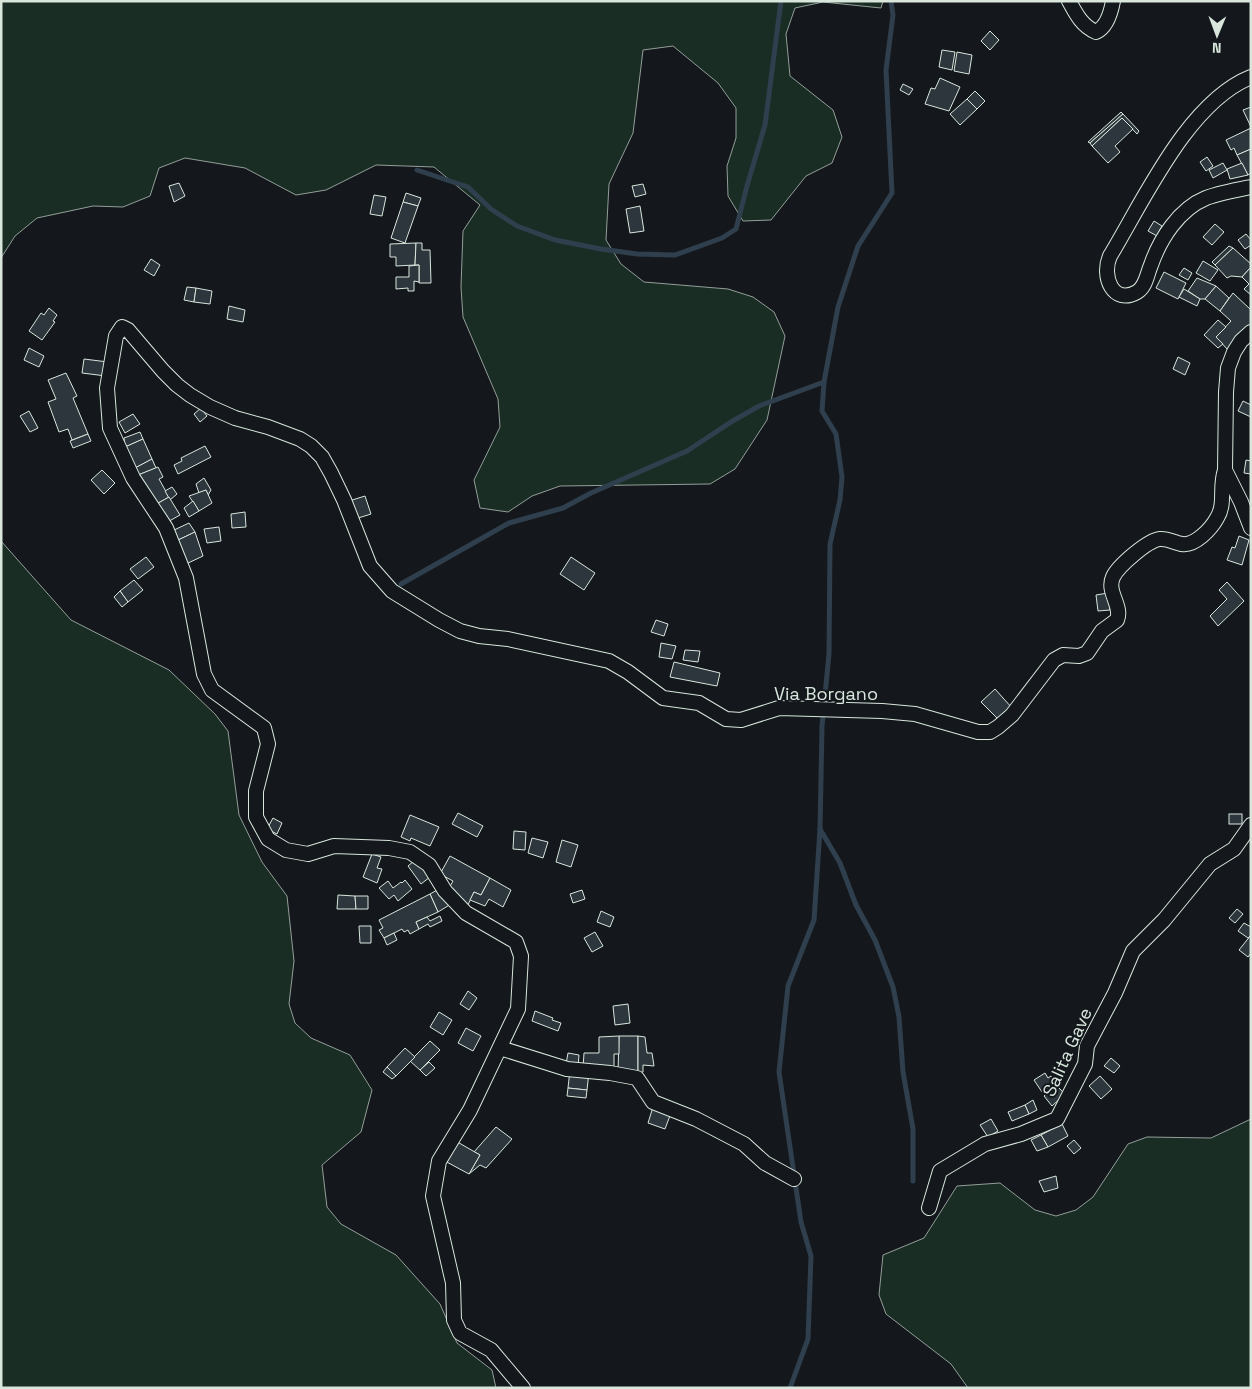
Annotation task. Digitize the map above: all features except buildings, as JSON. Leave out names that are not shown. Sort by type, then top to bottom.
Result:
[{"type":"street","points":[[1069,1],[1080,20],[1088,29],[1096,32],[1101,30],[1111,12],[1114,1]]},
{"type":"street","points":[[1251,77],[1240,81],[1219,96],[1202,112],[1181,138],[1107,262],[1106,273],[1111,288],[1126,295],[1137,292],[1141,288],[1164,237],[1175,222],[1196,203],[1251,187]]},
{"type":"street","name":"Via Borgano","points":[[500,1048],[518,1009],[520,956],[516,942],[466,913],[445,891],[430,865],[410,852],[389,848],[334,846],[308,854],[286,850],[268,839],[256,817],[256,791],[268,744],[264,728],[212,690],[204,674],[186,578],[166,528],[133,478],[110,428],[107,388],[116,336],[122,327],[135,337],[177,386],[190,395],[210,407],[235,418],[268,427],[300,439],[311,446],[322,457],[344,500],[370,566],[392,591],[460,631],[479,636],[508,639],[609,661],[628,672],[663,698],[699,703],[726,719],[741,720],[779,708],[882,711],[914,714],[978,732],[990,732],[1012,715],[1054,660],[1063,655],[1079,656],[1087,653],[1102,632],[1117,620],[1119,613],[1111,582],[1125,563],[1145,545],[1155,540],[1163,539],[1180,544],[1188,544],[1196,540],[1213,524],[1221,510],[1221,484],[1226,470]]},
{"type":"street","points":[[1251,332],[1241,341],[1234,352],[1228,368],[1226,392],[1226,470],[1242,502],[1251,528]]},
{"type":"street","name":"Salita Gave","points":[[929,1208],[940,1171],[985,1144],[1020,1134],[1057,1119],[1082,1072],[1087,1046],[1116,992],[1133,951],[1164,920],[1210,864],[1234,849],[1251,825]]},
{"type":"street","points":[[523,1388],[490,1350],[460,1333],[454,1320],[453,1282],[432,1196],[439,1160],[470,1110],[500,1048],[567,1068],[637,1078],[653,1102],[696,1119],[744,1144],[765,1163],[794,1179]]},
{"type":"green space","points":[[1,1],[883,1],[881,8],[823,2],[795,8],[786,34],[790,76],[833,110],[842,137],[832,163],[806,176],[771,220],[743,221],[728,196],[727,166],[736,138],[736,108],[718,83],[673,46],[643,50],[633,133],[609,184],[606,240],[621,264],[644,282],[728,289],[753,297],[774,312],[785,336],[767,420],[735,469],[710,484],[560,486],[532,496],[508,512],[480,508],[474,480],[500,427],[498,399],[463,317],[461,287],[463,231],[480,205],[434,167],[376,165],[326,190],[296,195],[245,168],[185,158],[159,168],[150,196],[123,207],[93,206],[37,218],[15,236],[1,258]]},
{"type":"green space","points":[[1,541],[71,620],[169,670],[215,714],[228,731],[239,815],[262,862],[287,896],[294,961],[289,1004],[295,1023],[311,1038],[350,1055],[372,1090],[361,1132],[322,1165],[327,1207],[341,1224],[396,1255],[440,1304],[457,1343],[492,1370],[496,1388],[1,1388]]},
{"type":"green space","points":[[1251,1119],[1251,1388],[968,1388],[951,1364],[886,1314],[879,1295],[883,1255],[924,1238],[957,1186],[1000,1183],[1035,1210],[1056,1216],[1076,1210],[1093,1197],[1128,1144],[1147,1137],[1211,1138]]},
{"type":"waterway","points":[[417,170],[468,187],[491,209],[517,226],[555,240],[637,254],[675,255],[722,238],[736,229],[765,125],[781,1]]},
{"type":"waterway","points":[[790,1388],[808,1339],[811,1256],[801,1222],[779,1072],[788,986],[814,920],[820,829],[822,726],[829,654],[830,544],[840,500],[842,477],[836,434],[822,411],[824,382],[838,307],[858,246],[892,193],[886,70],[893,15],[891,1]]},
{"type":"waterway","points":[[401,584],[509,523],[563,508],[591,493],[687,451],[759,406],[824,382]]},
{"type":"waterway","points":[[820,829],[840,863],[856,905],[875,940],[893,987],[899,1017],[903,1072],[913,1129],[913,1181]]}]
